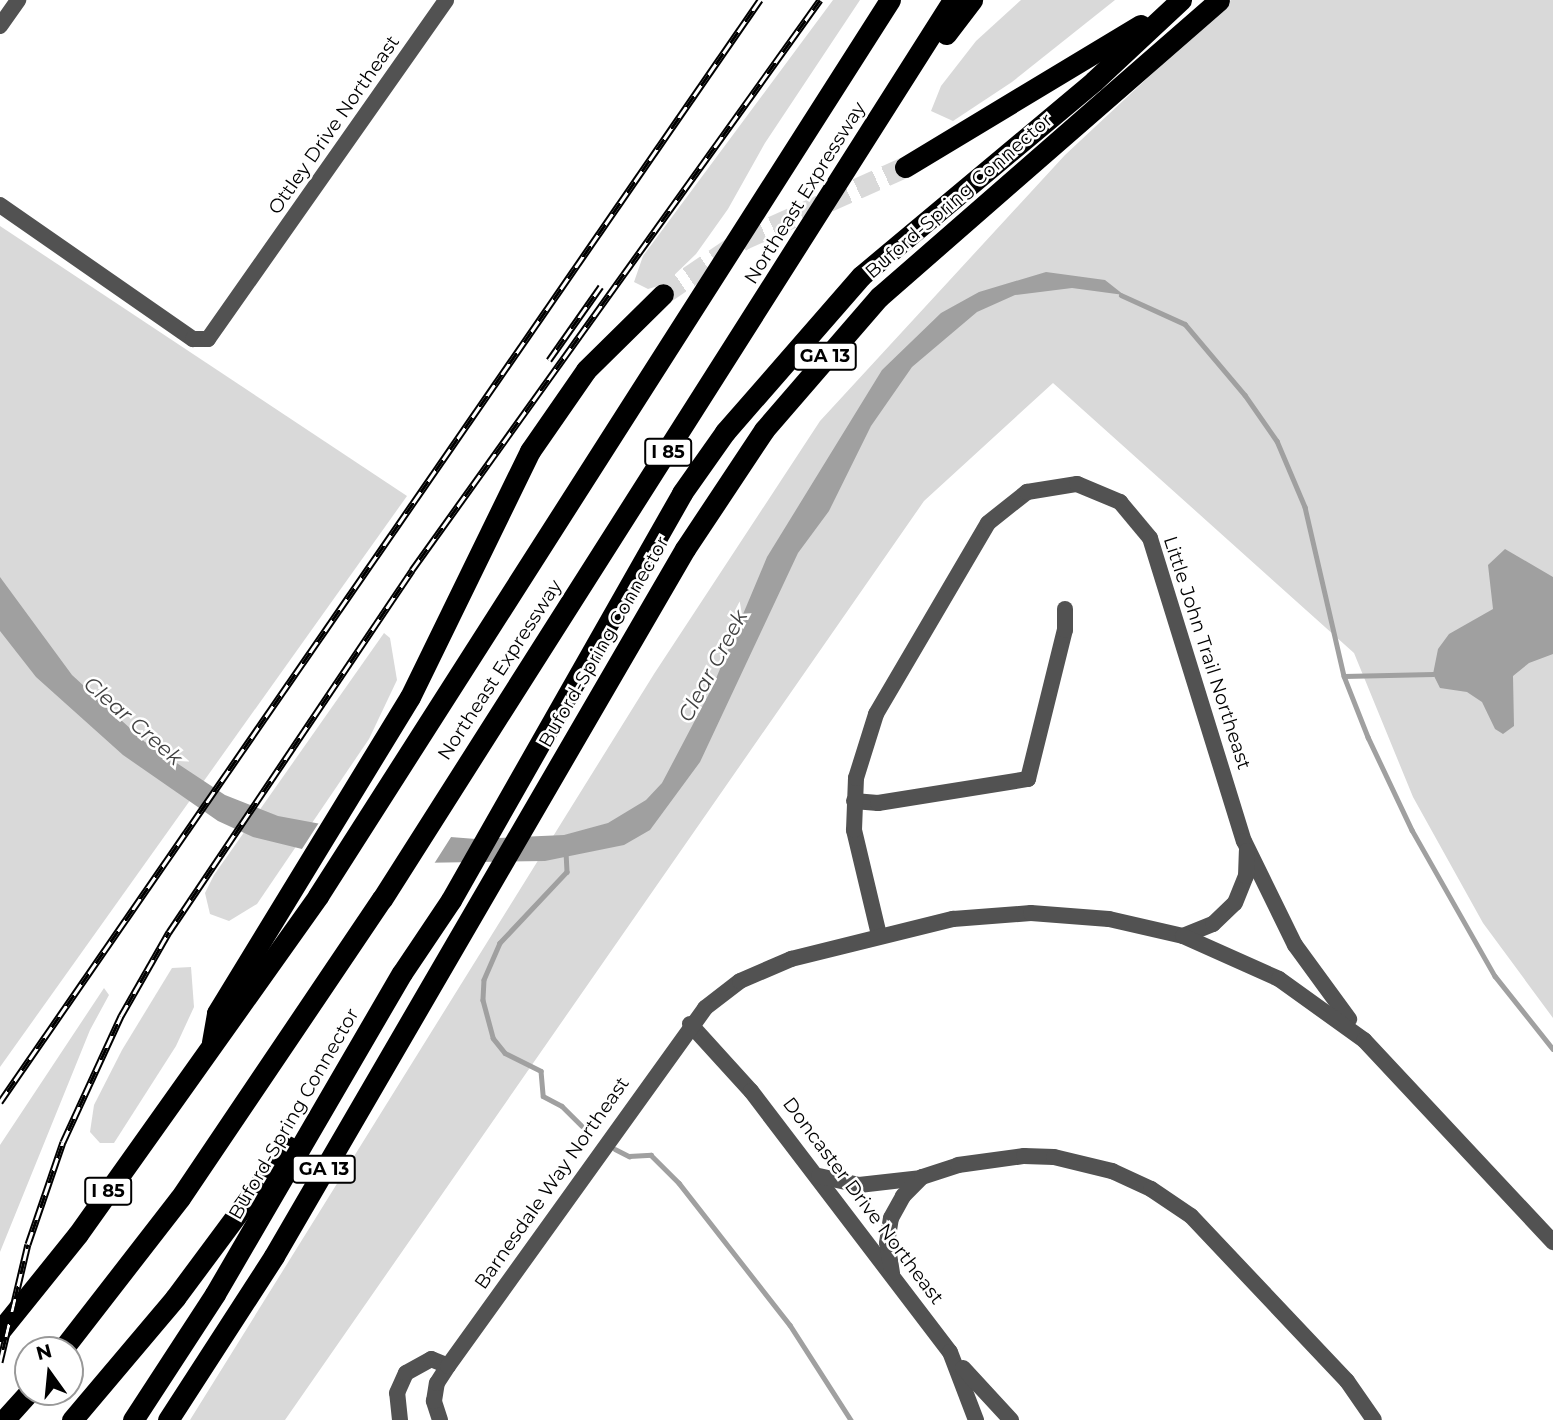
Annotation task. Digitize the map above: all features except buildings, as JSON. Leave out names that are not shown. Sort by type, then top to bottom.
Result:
[{"type":"highway","name":"Northeast Expressway","points":[[0,1331],[78,1234],[318,896],[399,764],[482,642],[890,0]]},
{"type":"highway","name":"Northeast Expressway","points":[[73,1336],[180,1198],[382,899],[464,767],[506,708],[953,0]]},
{"type":"highway","points":[[868,135],[972,0]]},
{"type":"highway","points":[[905,167],[1181,0]]},
{"type":"highway","name":"Buford-Spring Connector","points":[[133,1420],[215,1294],[373,1024],[451,900],[516,790],[682,493],[766,381],[861,276],[1094,81],[1181,0]]},
{"type":"highway","name":"Buford-Spring Connector","points":[[168,1420],[274,1256],[685,549],[764,430],[829,352],[930,249],[1219,0]]},
{"type":"highway","points":[[211,1048],[217,1013],[371,763],[440,639],[511,486],[545,426],[612,341],[663,294]]},
{"type":"highway","points":[[72,1420],[104,1387],[229,1228],[373,1024]]},
{"type":"highway","points":[[4,1420],[16,1406]]},
{"type":"street","points":[[1,25],[18,0]]},
{"type":"street","name":"Ottley Drive Northeast","points":[[0,205],[200,341],[214,334],[446,0]]},
{"type":"street","name":"Little John Trail Northeast","points":[[879,935],[858,857],[854,801],[861,755],[876,714],[988,523],[1027,492],[1077,484],[1120,502],[1150,538],[1247,845],[1295,945],[1364,1040]]},
{"type":"street","points":[[854,801],[878,803],[1028,779],[1065,630],[1065,609]]},
{"type":"street","points":[[1183,936],[1213,924],[1235,903],[1246,876],[1247,845]]},
{"type":"street","name":"Barnesdale Way Northeast","points":[[440,1420],[434,1401],[437,1383],[690,1024],[722,994],[760,971],[879,935],[953,919],[1031,913],[1109,919],[1183,936],[1279,979],[1364,1040]]},
{"type":"street","name":"Doncaster Drive Northeast","points":[[690,1024],[751,1091],[819,1176],[950,1352],[976,1420]]},
{"type":"street","points":[[1364,1040],[1553,1242]]},
{"type":"street","points":[[819,1176],[859,1185],[922,1177],[994,1158],[1054,1157],[1112,1171],[1152,1189],[1191,1216],[1224,1247],[1347,1381],[1374,1420]]},
{"type":"street","points":[[892,1273],[887,1243],[891,1218],[903,1196],[922,1177]]},
{"type":"street","points":[[950,1352],[1011,1420]]},
{"type":"street","points":[[400,1420],[397,1393],[407,1373],[431,1359],[448,1366]]},
{"type":"shaded area","points":[[833,0],[860,0],[765,143],[728,209],[696,254],[665,284],[648,289],[634,282],[643,256]]},
{"type":"shaded area","points":[[1021,0],[1115,0],[1012,82],[953,121],[931,111],[941,86],[976,41]]},
{"type":"shaded area","points":[[1231,0],[1553,0],[1553,1018],[1483,923],[1413,797],[1354,653],[1053,383],[924,501],[285,1420],[190,1420],[654,674],[820,421],[1065,155]]},
{"type":"shaded area","points":[[0,226],[407,496],[0,1067]]},
{"type":"shaded area","points":[[1046,272],[1105,280],[1124,295],[1072,288],[1015,295],[977,312],[912,367],[871,426],[829,511],[798,553],[700,762],[650,830],[624,845],[545,861],[414,863],[302,849],[253,837],[218,821],[123,755],[36,677],[0,631],[0,577],[72,675],[145,742],[225,795],[278,816],[348,829],[476,839],[564,835],[608,823],[646,800],[662,783],[712,688],[767,557],[882,370],[941,313],[979,292]]},
{"type":"shaded area","points":[[1505,549],[1553,577],[1553,654],[1529,663],[1513,676],[1514,726],[1503,734],[1495,729],[1482,702],[1467,692],[1440,688],[1433,674],[1438,649],[1449,634],[1493,609],[1488,565]]},
{"type":"shaded area","points":[[384,633],[390,638],[397,680],[369,739],[257,904],[229,921],[210,914],[205,893],[214,875]]},
{"type":"shaded area","points":[[191,967],[194,1007],[176,1046],[114,1143],[100,1143],[90,1132],[94,1105],[122,1050],[172,968]]},
{"type":"shaded area","points":[[104,988],[109,995],[90,1030],[0,1252],[0,1145]]},
{"type":"pier","points":[[320,821],[349,826],[453,834],[432,867],[300,852]]},
{"type":"waterway","points":[[1121,295],[1185,324],[1245,395],[1277,441],[1305,507],[1344,676],[1368,737],[1412,830],[1495,976],[1553,1049]]},
{"type":"waterway","points":[[1344,676],[1433,674]]},
{"type":"waterway","points":[[566,852],[567,872],[500,943],[484,980],[483,1000],[493,1038],[505,1053],[541,1071],[543,1096],[562,1106],[582,1126]]},
{"type":"waterway","points":[[615,1149],[629,1156],[651,1155],[679,1183],[790,1325],[851,1420]]},
{"type":"tunnel","points":[[663,294],[744,239],[905,167]]},
{"type":"railway","points":[[0,1102],[760,0]]},
{"type":"railway","points":[[0,1362],[28,1244],[63,1142],[121,1016],[169,932],[412,570],[820,0]]},
{"type":"railway","points":[[549,360],[601,286]]},
{"type":"water label","name":"Clear Creek","points":[[713,666]]},
{"type":"water label","name":"Clear Creek","points":[[133,721]]}]
